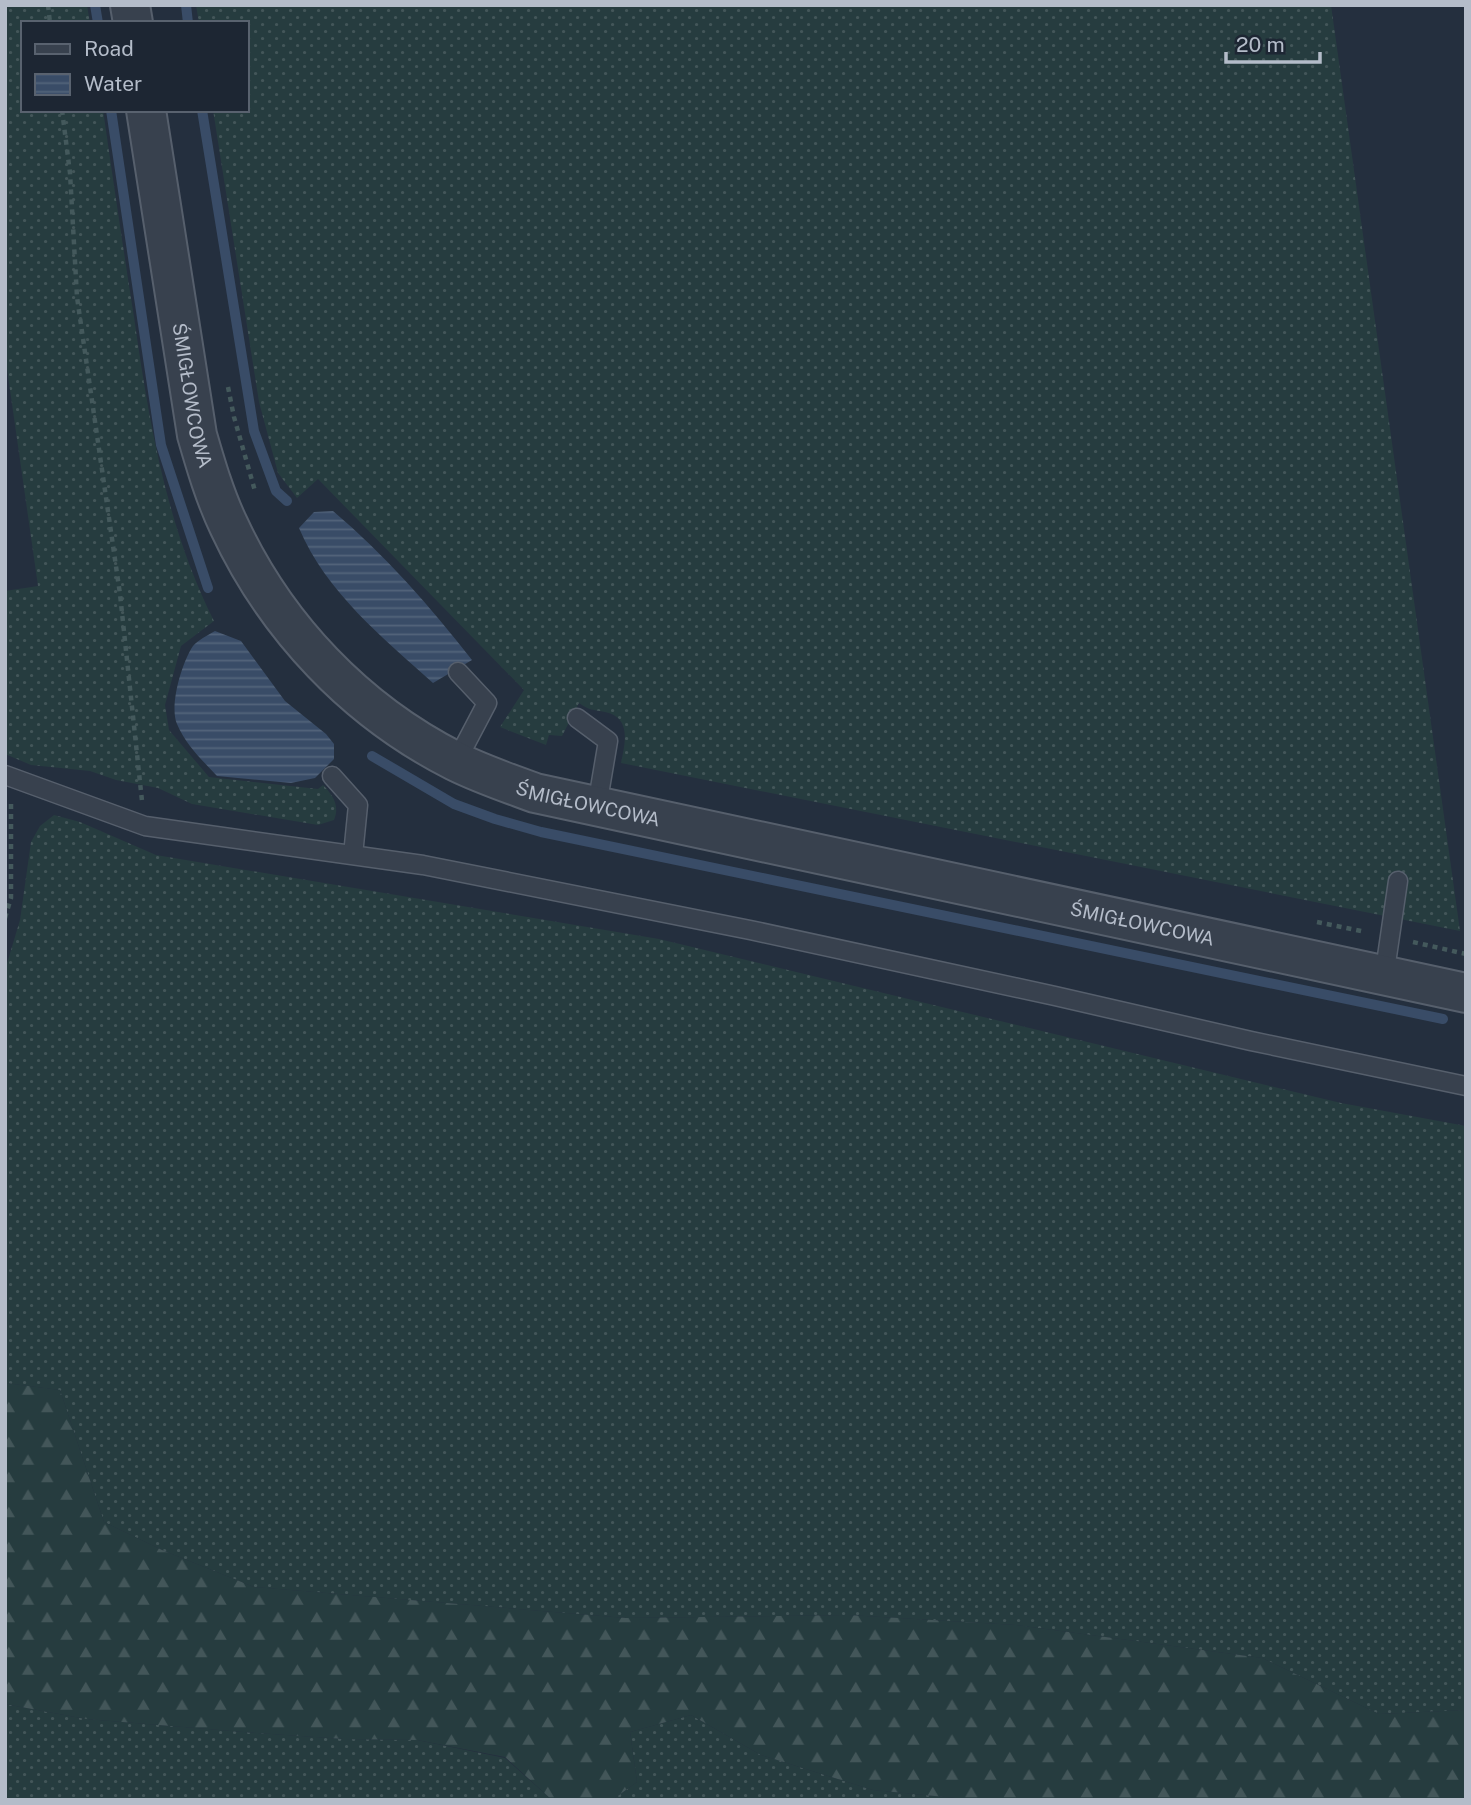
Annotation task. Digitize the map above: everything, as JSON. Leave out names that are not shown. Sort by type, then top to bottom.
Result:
[{"type":"street","name":"ŚMIGŁOWCOWA","points":[[146,112],[197,435],[211,485],[248,564],[271,601],[327,668],[386,719],[456,762],[534,793],[1466,993]]},
{"type":"lane","points":[[456,762],[487,703],[458,673]]},
{"type":"lane","points":[[577,718],[608,741],[597,806]]},
{"type":"lane","points":[[8,776],[145,826],[423,865],[750,930],[1466,1086]]},
{"type":"lane","points":[[332,776],[358,805],[354,855]]},
{"type":"lane","points":[[1384,977],[1398,881]]},
{"type":"path","points":[[62,112],[70,173],[77,297],[120,594],[145,826]]},
{"type":"path","points":[[226,379],[258,502]]},
{"type":"path","points":[[5,918],[11,898],[8,776]]},
{"type":"path","points":[[1311,921],[1466,954]]},
{"type":"green space","points":[[5,5],[87,5],[90,21],[21,21],[21,112],[103,112],[153,434],[183,548],[214,621],[181,646],[165,705],[169,730],[209,777],[318,789],[323,785],[334,801],[334,820],[318,825],[192,804],[158,788],[116,780],[90,771],[31,765],[5,754],[5,591],[38,586],[5,355]]},
{"type":"green space","points":[[196,5],[1331,5],[1460,931],[621,763],[625,732],[619,720],[614,715],[579,703],[562,736],[549,735],[546,745],[500,727],[524,690],[318,479],[297,498],[278,473],[259,402],[213,112],[248,112],[248,21],[199,21]]},
{"type":"green space","points":[[54,815],[80,822],[156,855],[659,939],[1341,1103],[1466,1126],[1466,1710],[1379,1714],[1262,1658],[1016,1625],[848,1615],[626,1618],[254,1587],[162,1550],[104,1522],[60,1390],[5,1383],[5,970],[20,920],[31,842],[40,826]]},
{"type":"green space","points":[[5,1383],[60,1390],[104,1522],[162,1550],[254,1587],[626,1618],[848,1615],[1016,1625],[1262,1658],[1379,1714],[1466,1710],[1466,1800],[976,1800],[873,1790],[761,1755],[691,1715],[630,1732],[637,1782],[612,1800],[552,1800],[505,1757],[417,1740],[344,1739],[86,1719],[5,1704]]},
{"type":"green space","points":[[5,1704],[86,1719],[344,1739],[417,1740],[505,1758],[552,1800],[5,1800]]},
{"type":"green space","points":[[691,1715],[761,1755],[873,1790],[976,1800],[612,1800],[637,1782],[630,1732]]},
{"type":"water","points":[[333,511],[371,545],[406,582],[472,660],[433,683],[357,613],[324,573],[299,528],[314,512]]},
{"type":"water","points":[[215,631],[241,641],[285,701],[326,734],[334,744],[334,759],[315,778],[291,783],[217,776],[185,739],[175,716],[181,673],[193,646]]},
{"type":"waterway","points":[[95,5],[98,21]]},
{"type":"waterway","points":[[186,5],[188,21]]},
{"type":"waterway","points":[[111,112],[161,445],[208,588]]},
{"type":"waterway","points":[[202,112],[254,431],[276,491],[287,501]]},
{"type":"waterway","points":[[372,756],[454,804],[541,832],[1443,1019]]}]
